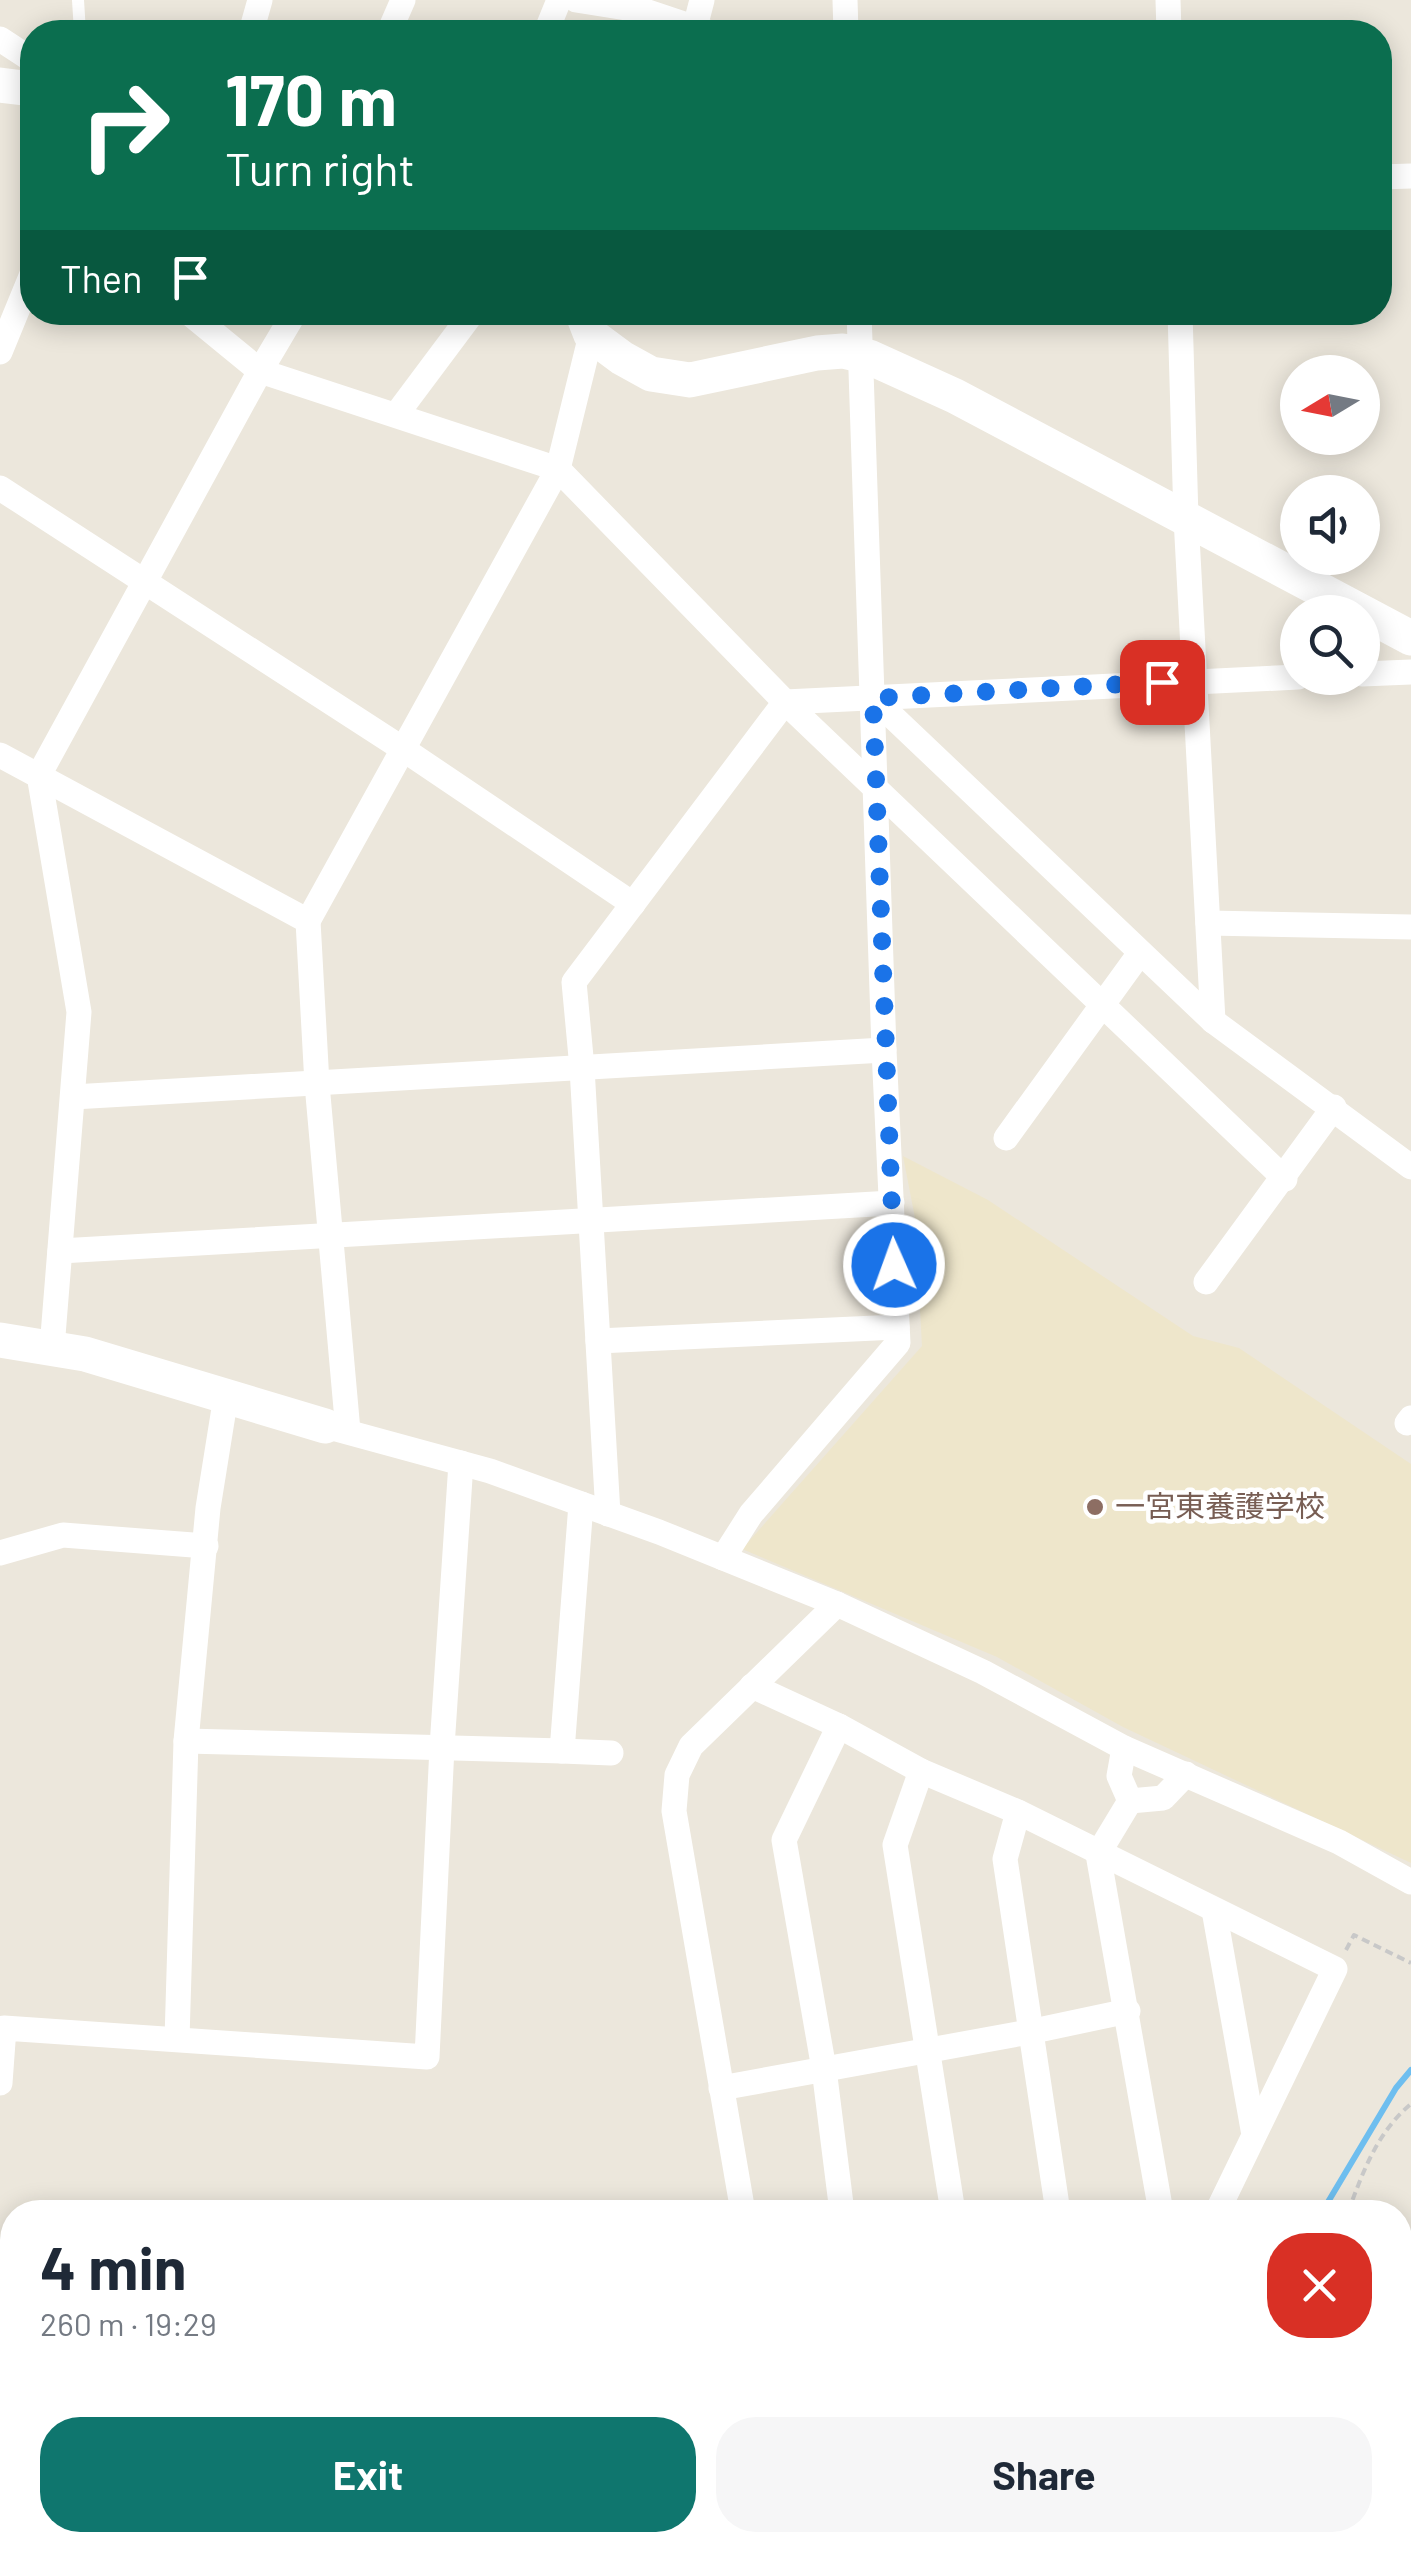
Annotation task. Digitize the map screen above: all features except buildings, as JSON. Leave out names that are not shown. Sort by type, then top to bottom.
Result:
[{"type":"street","points":[[576,0],[645,11],[672,20]]},
{"type":"street","points":[[0,352],[20,303]]},
{"type":"street","points":[[204,325],[260,370],[558,469],[785,702],[1284,1179]]},
{"type":"street","points":[[52,1348],[79,1012],[39,774],[287,325]]},
{"type":"street","points":[[396,416],[463,325]]},
{"type":"street","points":[[336,1428],[329,1234],[308,922],[558,469],[586,325]]},
{"type":"street","points":[[593,325],[651,374],[690,380],[817,353],[844,351],[861,355],[955,396],[1411,638]]},
{"type":"street","points":[[723,1558],[751,1514],[898,1343],[860,325]]},
{"type":"street","points":[[1180,325],[1186,518],[1213,1021]]},
{"type":"street","points":[[0,488],[403,749],[633,904]]},
{"type":"street","points":[[1380,673],[1411,672]]},
{"type":"street","points":[[785,702],[1280,677]]},
{"type":"street","points":[[873,698],[1213,1021],[1411,1166]]},
{"type":"street","points":[[608,1514],[574,982],[785,702]]},
{"type":"street","points":[[0,754],[308,922]]},
{"type":"street","points":[[1208,923],[1411,927]]},
{"type":"street","points":[[1006,1138],[1140,954]]},
{"type":"street","points":[[72,1097],[884,1050]]},
{"type":"street","points":[[1206,1282],[1334,1108]]},
{"type":"street","points":[[60,1251],[892,1202]]},
{"type":"street","points":[[598,1342],[897,1327]]},
{"type":"street","points":[[0,1340],[85,1354],[461,1462],[723,1558],[837,1604],[984,1672],[1124,1748],[1339,1842],[1411,1882]]},
{"type":"street","points":[[177,2039],[186,1742],[226,1396]]},
{"type":"street","points":[[0,2082],[4,2028],[427,2057],[461,1462]]},
{"type":"street","points":[[562,1751],[581,1504]]},
{"type":"street","points":[[0,1553],[63,1535],[206,1546]]},
{"type":"street","points":[[740,2200],[674,1811],[677,1775],[691,1746],[837,1604]]},
{"type":"street","points":[[752,1686],[1335,1969],[1224,2200]]},
{"type":"street","points":[[839,1726],[784,1840],[824,2070],[840,2200]]},
{"type":"street","points":[[186,1742],[611,1753]]},
{"type":"street","points":[[1124,1748],[1119,1776],[1130,1802]]},
{"type":"street","points":[[921,1771],[895,1845],[951,2200]]},
{"type":"street","points":[[1130,1802],[1162,1798],[1186,1774]]},
{"type":"street","points":[[1130,1802],[1098,1854],[1159,2200]]},
{"type":"street","points":[[1018,1812],[1005,1859],[1056,2200]]},
{"type":"street","points":[[1214,1910],[1254,2135]]},
{"type":"street","points":[[721,2088],[1128,2010]]},
{"type":"path","points":[[1335,1969],[1354,1936],[1411,1963]]},
{"type":"path","points":[[1353,2200],[1376,2145],[1395,2118],[1411,2104]]},
{"type":"shaded area","name":"一宮東養護学校","points":[[903,1156],[988,1200],[1193,1336],[1239,1348],[1411,1464],[1411,1863],[1123,1727],[997,1657],[742,1549],[922,1346],[915,1218]]},
{"type":"waterway","points":[[1329,2200],[1396,2088],[1411,2070]]},
{"type":"place","name":"一宮東養護学校","points":[[1095,1507]]},
{"type":"route","points":[[894,1265],[873,698],[1162,682]]}]
